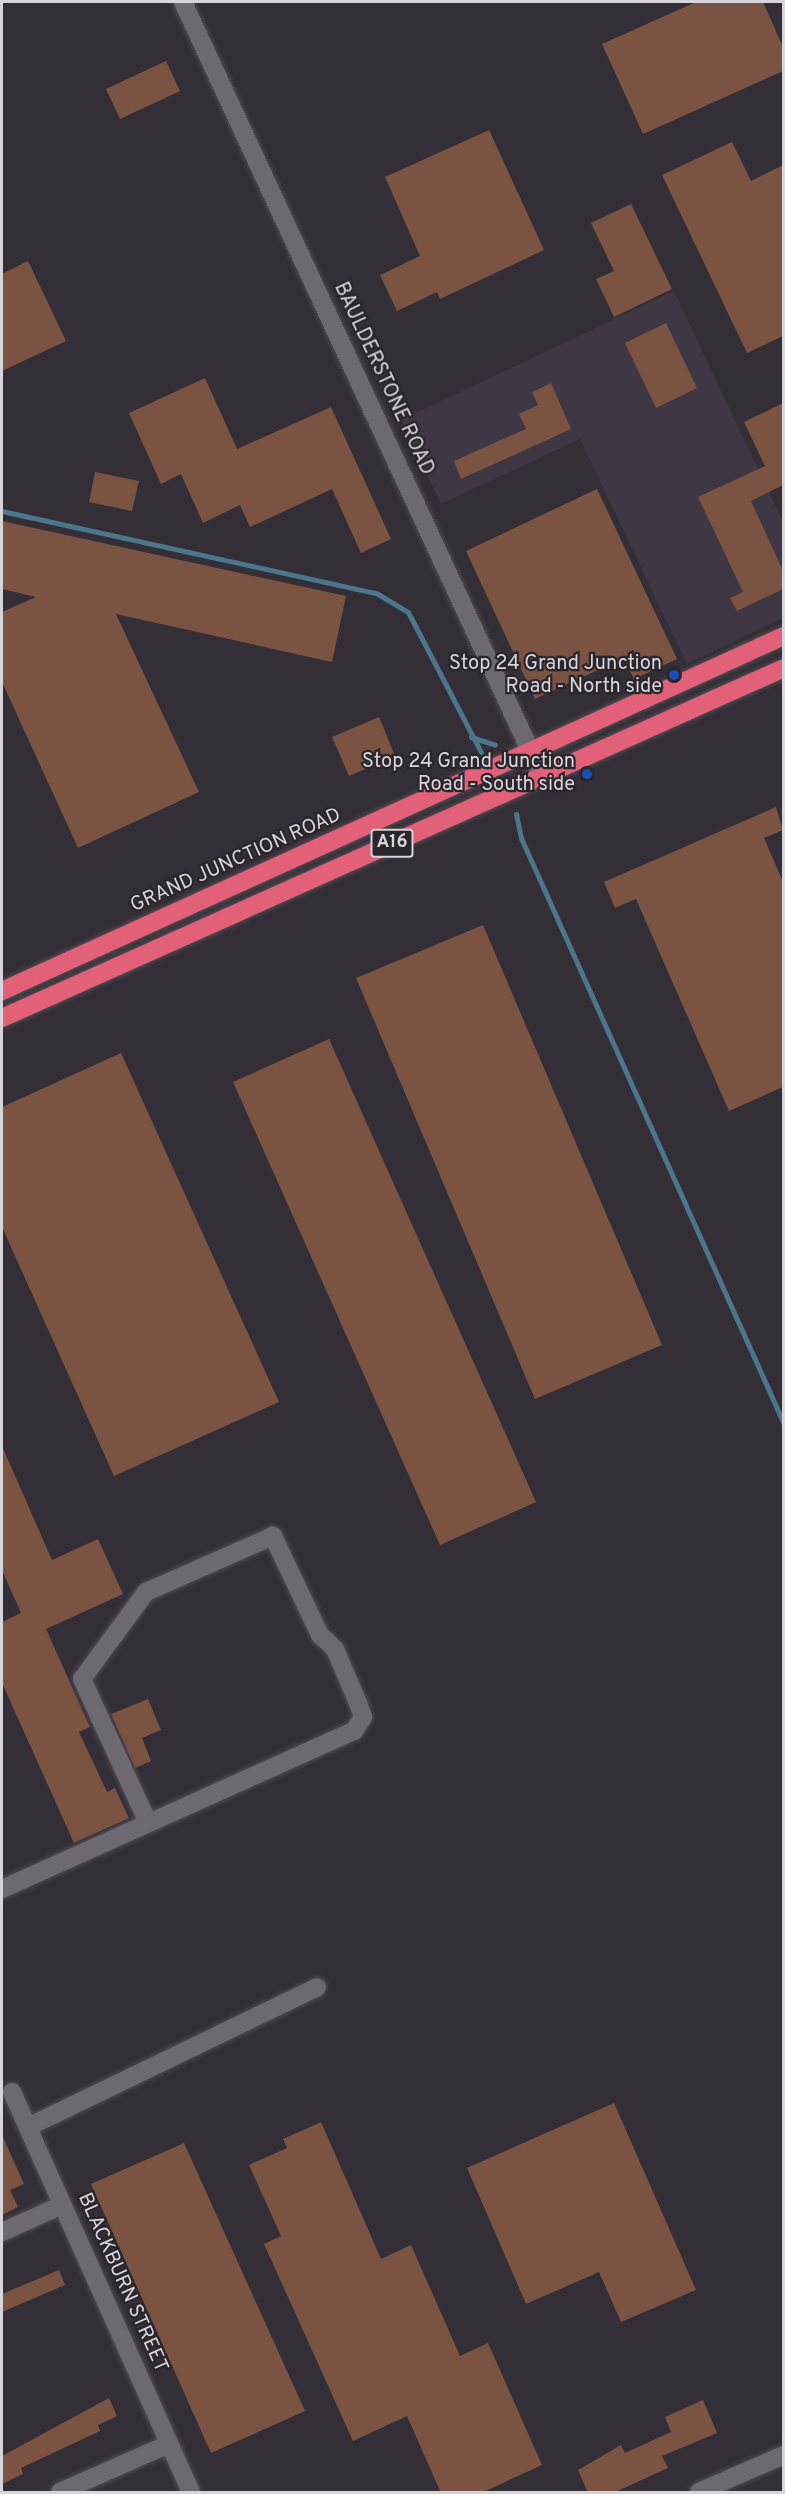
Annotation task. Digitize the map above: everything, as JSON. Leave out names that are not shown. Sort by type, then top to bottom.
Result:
[{"type":"highway","name":"GRAND JUNCTION ROAD","points":[[2,991],[783,636]]},
{"type":"highway","name":"A16","points":[[2,1018],[783,668]]},
{"type":"highway","points":[[144,928],[153,949]]},
{"type":"street","name":"BAULDERSTONE ROAD","points":[[183,2],[542,776]]},
{"type":"street","points":[[2,1889],[147,1820],[354,1731],[363,1717],[335,1649],[320,1635],[273,1536],[146,1592],[82,1679],[147,1820]]},
{"type":"street","points":[[28,2127],[317,1987]]},
{"type":"street","name":"BLACKBURN STREET","points":[[12,2092],[191,2493]]},
{"type":"street","points":[[2,2232],[63,2205]]},
{"type":"street","points":[[60,2493],[169,2444]]},
{"type":"street","points":[[699,2493],[783,2455]]},
{"type":"shaded area","points":[[674,291],[783,522],[783,618],[687,664],[580,439],[441,504],[401,420]]},
{"type":"building","points":[[696,2],[763,2],[783,47],[783,71],[643,134],[602,44]]},
{"type":"building","points":[[166,61],[180,91],[120,119],[106,89]]},
{"type":"building","points":[[489,130],[544,250],[440,299],[437,292],[397,311],[380,275],[420,256],[385,177]]},
{"type":"building","points":[[732,142],[751,181],[783,165],[783,336],[747,353],[662,175]]},
{"type":"building","points":[[631,204],[672,289],[614,317],[596,279],[614,271],[591,223]]},
{"type":"building","points":[[28,261],[66,341],[2,371],[2,274]]},
{"type":"building","points":[[666,323],[697,388],[656,408],[625,343]]},
{"type":"building","points":[[205,378],[237,449],[331,407],[391,539],[361,553],[332,489],[250,527],[240,505],[203,523],[181,474],[161,484],[129,413]]},
{"type":"building","points":[[551,383],[571,429],[461,479],[454,461],[526,429],[519,414],[538,405],[532,392]]},
{"type":"building","points":[[783,403],[783,485],[751,501],[783,571],[783,589],[737,611],[730,598],[743,592],[698,497],[765,466],[744,422]]},
{"type":"building","points":[[95,472],[139,481],[132,511],[89,502]]},
{"type":"building","points":[[597,489],[677,659],[634,679],[624,658],[535,699],[466,551]]},
{"type":"building","points":[[2,521],[346,596],[332,662],[116,614],[199,792],[78,848],[2,682],[2,612],[36,597],[2,589]]},
{"type":"building","points":[[379,717],[395,756],[349,776],[332,737]]},
{"type":"building","points":[[776,807],[783,830],[764,838],[783,882],[783,1087],[729,1111],[636,899],[615,908],[604,882]]},
{"type":"building","points":[[483,925],[662,1345],[535,1399],[356,978]]},
{"type":"building","points":[[329,1039],[536,1502],[440,1545],[233,1082]]},
{"type":"building","points":[[121,1053],[279,1402],[114,1476],[2,1227],[2,1107]]},
{"type":"building","points":[[2,1446],[52,1560],[98,1539],[123,1594],[46,1629],[90,1727],[79,1732],[107,1792],[115,1788],[129,1818],[74,1843],[2,1683],[2,1622],[21,1613],[2,1570]]},
{"type":"building","points":[[148,1699],[161,1730],[142,1738],[151,1761],[135,1768],[111,1714]]},
{"type":"building","points":[[614,2103],[696,2290],[621,2322],[599,2272],[526,2304],[467,2168]]},
{"type":"building","points":[[321,2122],[381,2259],[411,2245],[460,2356],[488,2343],[542,2465],[481,2493],[441,2493],[407,2416],[353,2441],[264,2244],[281,2236],[249,2165],[287,2148],[283,2139]]},
{"type":"building","points":[[2,2135],[24,2184],[10,2190],[18,2207],[2,2215]]},
{"type":"building","points":[[184,2143],[305,2411],[211,2453],[91,2184]]},
{"type":"building","points":[[59,2270],[65,2285],[2,2312],[2,2294]]},
{"type":"building","points":[[109,2398],[117,2416],[98,2425],[100,2431],[21,2468],[23,2474],[2,2484],[2,2456]]},
{"type":"building","points":[[703,2400],[717,2433],[662,2456],[668,2468],[613,2493],[588,2493],[578,2470],[621,2445],[625,2453],[671,2432],[665,2417]]},
{"type":"waterway","points":[[2,511],[378,594],[408,612],[481,752]]},
{"type":"waterway","points":[[471,737],[495,745]]},
{"type":"waterway","points":[[516,814],[521,838],[784,1424]]},
{"type":"place","name":"Stop 24 Grand Junction Road - North side","points":[[674,675]]},
{"type":"place","name":"Stop 24 Grand Junction Road - South side","points":[[587,774]]}]
